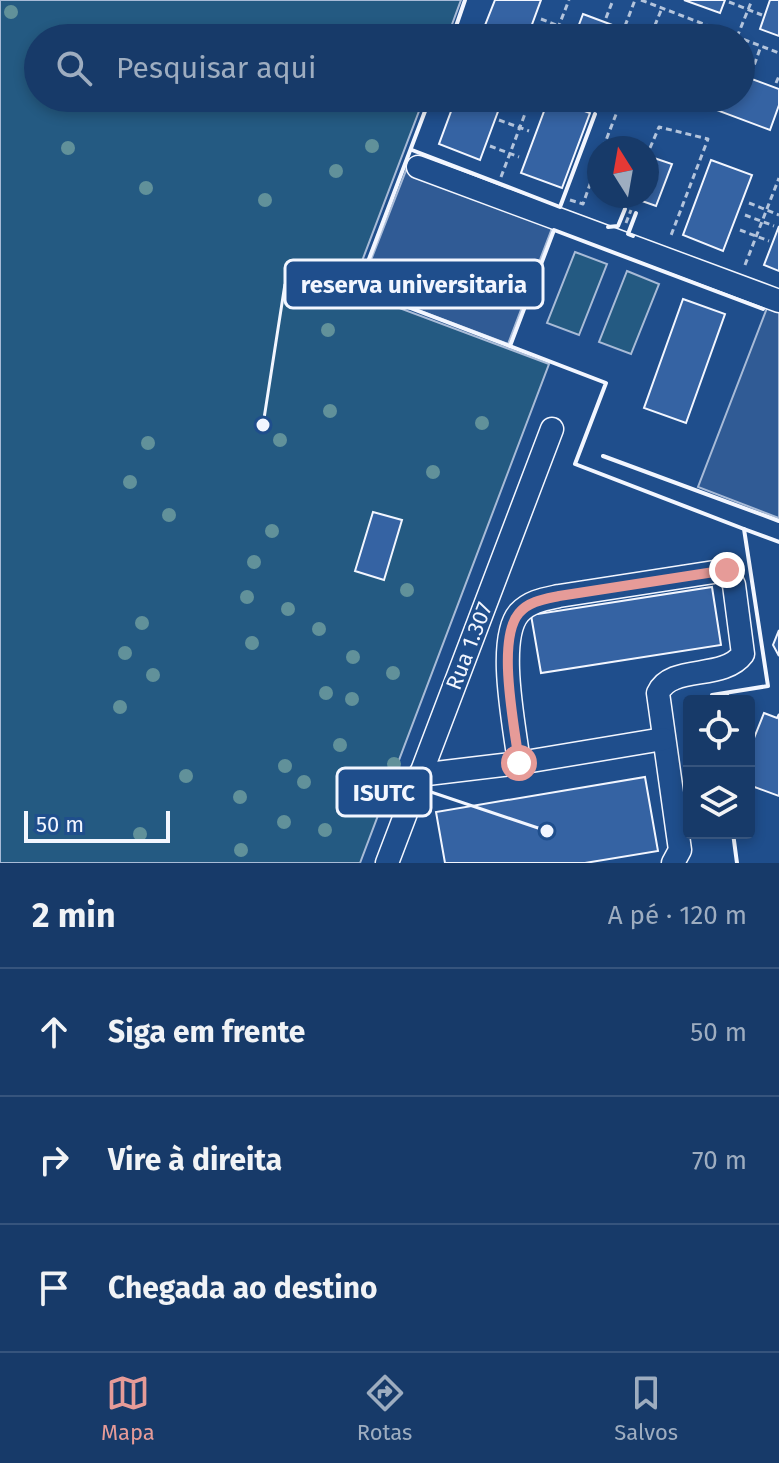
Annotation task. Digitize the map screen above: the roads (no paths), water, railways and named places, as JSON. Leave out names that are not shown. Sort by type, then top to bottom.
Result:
[{"type":"street","points":[[418,167],[779,301]]},
{"type":"street","name":"Rua 1.307","points":[[387,863],[552,429]]},
{"type":"street","points":[[519,763],[508,660],[509,632],[518,614],[533,602],[559,596],[727,570],[734,585],[743,654],[729,667],[668,681],[658,693],[680,850],[673,863]]},
{"type":"street","points":[[419,775],[519,763],[663,739]]},
{"type":"place","name":"reserva universitaria","points":[[263,425]]},
{"type":"place","name":"ISUTC","points":[[547,831]]}]
